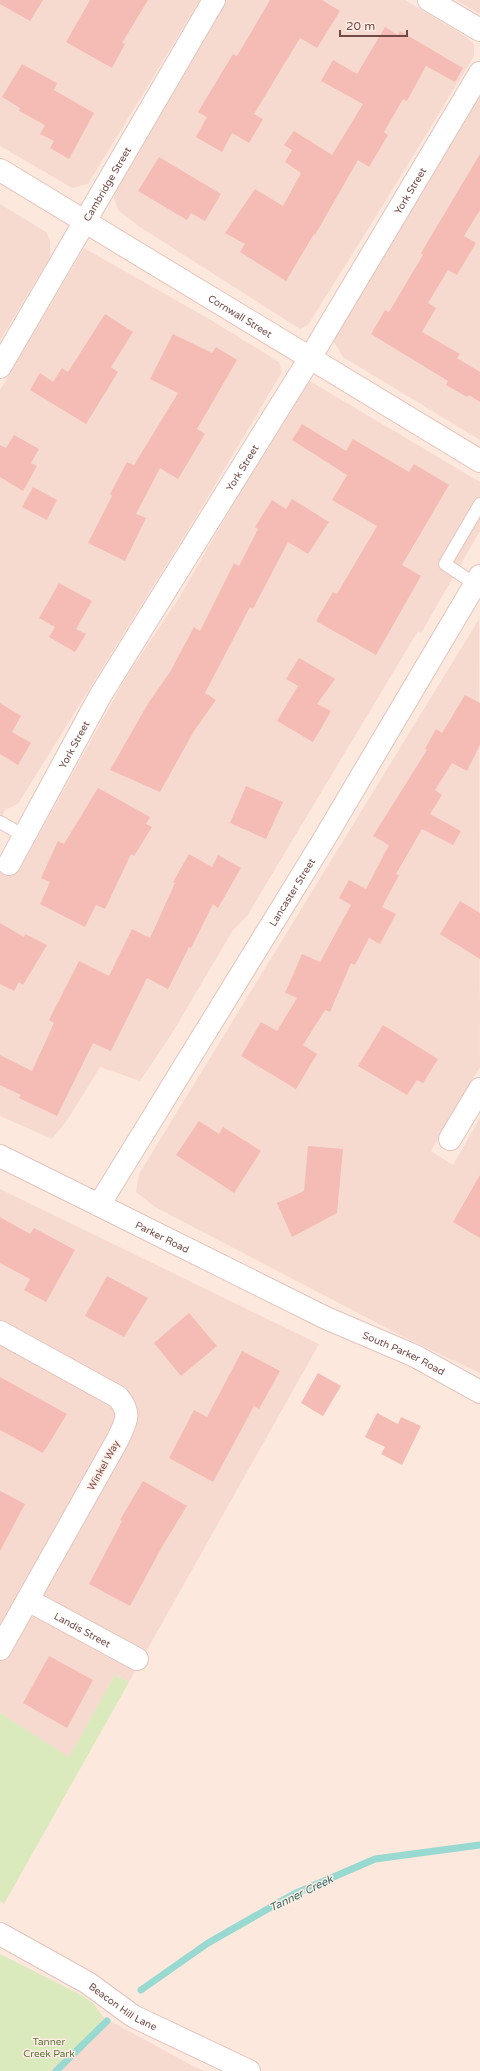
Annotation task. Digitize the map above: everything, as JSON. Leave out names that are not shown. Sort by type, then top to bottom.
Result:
[{"type":"street","name":"Cambridge Street","points":[[0,367],[214,0]]},
{"type":"street","points":[[430,0],[480,30]]},
{"type":"street","name":"York Street","points":[[9,864],[100,696],[310,358],[480,73]]},
{"type":"street","name":"Cornwall Street","points":[[0,170],[480,461]]},
{"type":"street","name":"Lancaster Street","points":[[100,1205],[311,861],[478,580]]},
{"type":"street","points":[[450,1139],[480,1089]]},
{"type":"street","name":"Parker Road","points":[[0,1156],[124,1216],[326,1318]]},
{"type":"street","name":"South Parker Road","points":[[326,1318],[415,1356],[480,1392]]},
{"type":"street","name":"Winkel Way","points":[[0,1332],[118,1397],[126,1407],[127,1417],[118,1439],[0,1649]]},
{"type":"street","name":"Landis Street","points":[[28,1600],[137,1658]]},
{"type":"street","name":"Beacon Hill Lane","points":[[0,1934],[88,1983],[133,2016],[237,2068]]},
{"type":"lane","points":[[478,580],[445,564],[480,504]]},
{"type":"lane","points":[[0,822],[24,836]]},
{"type":"shaded area","points":[[0,0],[200,0],[88,184],[72,188],[0,146]]},
{"type":"shaded area","points":[[223,0],[405,0],[462,34],[474,44],[474,56],[308,325],[300,329],[140,227],[118,210],[114,198],[115,183]]},
{"type":"shaded area","points":[[456,0],[480,0],[480,14]]},
{"type":"shaded area","points":[[480,92],[480,440],[343,357],[333,340],[338,325]]},
{"type":"shaded area","points":[[0,204],[46,232],[50,240],[50,258],[0,340]]},
{"type":"shaded area","points":[[84,248],[211,320],[279,362],[282,372],[199,512],[18,804],[5,810],[0,820],[0,390]]},
{"type":"shaded area","points":[[308,380],[480,482],[480,531],[421,633],[418,631],[247,916],[233,930],[171,1035],[140,1081],[100,1067],[68,1119],[52,1139],[0,1116],[0,855],[21,867],[125,679],[179,598],[283,418]]},
{"type":"shaded area","points":[[479,619],[480,1067],[431,1151],[453,1165],[480,1118],[480,1373],[400,1335],[155,1207],[136,1192],[139,1174]]},
{"type":"shaded area","points":[[0,1189],[319,1344],[129,1682],[115,1675],[69,1758],[0,1713]]},
{"type":"shaded area","points":[[103,2017],[204,2071],[49,2071],[94,2032]]},
{"type":"green space","points":[[115,1675],[129,1682],[4,1904],[0,1901],[0,1713],[69,1757]]},
{"type":"green space","name":"Tanner Creek Park","points":[[0,1954],[81,1995],[93,2003],[103,2017],[94,2032],[49,2071],[0,2071]]},
{"type":"building","points":[[0,0],[43,0],[30,21],[0,4]]},
{"type":"building","points":[[90,0],[148,0],[122,43],[125,44],[112,68],[66,42]]},
{"type":"building","points":[[270,0],[322,0],[340,11],[317,48],[300,38],[254,114],[263,119],[249,143],[232,133],[222,152],[196,137],[207,117],[198,112],[233,54],[237,56]]},
{"type":"building","points":[[385,27],[398,35],[400,31],[463,68],[455,82],[426,66],[407,101],[403,99],[384,132],[388,135],[369,167],[358,160],[315,235],[314,234],[286,281],[240,252],[245,244],[225,233],[255,189],[283,206],[301,173],[285,162],[292,150],[284,145],[294,131],[332,155],[363,104],[321,81],[333,60],[357,74]]},
{"type":"building","points":[[22,64],[57,83],[54,90],[94,113],[69,159],[50,148],[54,141],[40,134],[45,125],[19,111],[20,108],[2,97]]},
{"type":"building","points":[[480,154],[480,210],[464,236],[476,243],[457,275],[448,270],[428,303],[436,308],[422,332],[460,354],[457,358],[480,372],[480,402],[469,395],[467,397],[446,385],[448,381],[371,334],[385,310],[389,312],[423,255],[421,253]]},
{"type":"building","points":[[159,157],[221,194],[205,221],[191,213],[187,220],[138,191]]},
{"type":"building","points":[[105,314],[133,332],[111,367],[118,372],[86,424],[30,390],[40,373],[53,382],[62,368],[68,372]]},
{"type":"building","points":[[173,334],[212,353],[216,347],[237,360],[197,429],[205,434],[178,479],[160,468],[136,514],[146,518],[125,561],[88,543],[112,496],[110,494],[127,462],[134,465],[178,393],[150,379]]},
{"type":"building","points":[[302,424],[346,451],[353,439],[409,472],[414,464],[449,485],[402,565],[421,576],[376,655],[316,621],[333,592],[337,594],[377,526],[332,500],[347,475],[292,440]]},
{"type":"building","points":[[14,435],[39,449],[31,463],[37,466],[23,491],[0,477],[0,445],[6,448]]},
{"type":"building","points":[[33,487],[57,500],[47,520],[22,507]]},
{"type":"building","points":[[292,499],[329,522],[308,554],[288,542],[253,609],[250,607],[205,693],[216,700],[194,731],[160,792],[110,770],[149,702],[170,672],[194,627],[200,631],[234,563],[239,566],[258,529],[255,527],[272,500],[286,509]]},
{"type":"building","points":[[59,583],[92,601],[76,629],[86,634],[75,652],[49,637],[55,627],[39,618]]},
{"type":"building","points":[[299,658],[335,679],[317,704],[331,711],[313,742],[277,721],[298,686],[286,679]]},
{"type":"building","points":[[465,695],[480,703],[480,745],[467,771],[452,763],[435,790],[442,795],[430,814],[461,831],[453,845],[422,829],[396,874],[399,875],[382,907],[396,914],[380,944],[369,938],[355,965],[351,963],[330,1012],[325,1010],[303,1045],[317,1054],[296,1089],[241,1056],[261,1022],[277,1031],[297,998],[285,993],[302,954],[320,962],[351,905],[339,898],[349,880],[366,889],[389,845],[373,836],[427,750],[425,749],[436,729],[442,733]]},
{"type":"building","points":[[0,703],[21,716],[12,732],[31,743],[18,765],[0,754]]},
{"type":"building","points":[[246,786],[283,802],[266,839],[230,823]]},
{"type":"building","points":[[98,788],[150,817],[146,824],[152,827],[134,856],[131,854],[105,909],[96,905],[85,927],[40,904],[50,882],[41,878],[58,841],[64,844]]},
{"type":"building","points":[[189,854],[212,867],[218,855],[241,868],[218,908],[213,904],[168,989],[147,978],[111,1051],[93,1043],[57,1116],[19,1098],[21,1095],[0,1085],[0,1055],[32,1071],[54,1023],[49,1020],[79,961],[109,976],[132,929],[150,938],[175,883],[173,882]]},
{"type":"building","points":[[460,901],[480,913],[480,959],[440,934]]},
{"type":"building","points":[[0,923],[24,937],[25,934],[47,945],[23,985],[19,982],[14,991],[0,984]]},
{"type":"building","points":[[383,1025],[438,1059],[423,1083],[417,1080],[407,1095],[358,1066]]},
{"type":"building","points":[[199,1121],[219,1134],[223,1127],[261,1151],[234,1193],[176,1155]]},
{"type":"building","points":[[308,1146],[343,1149],[337,1213],[292,1237],[277,1203],[304,1191]]},
{"type":"building","points":[[480,1175],[480,1238],[453,1222]]},
{"type":"building","points":[[0,1217],[30,1234],[34,1228],[75,1250],[46,1302],[24,1290],[30,1279],[0,1263]]},
{"type":"building","points":[[107,1276],[148,1298],[124,1337],[85,1316]]},
{"type":"building","points":[[189,1313],[217,1346],[181,1376],[154,1343]]},
{"type":"building","points":[[242,1351],[280,1371],[259,1409],[254,1406],[213,1482],[169,1458],[194,1410],[207,1417]]},
{"type":"building","points":[[318,1373],[341,1386],[323,1416],[301,1403]]},
{"type":"building","points":[[0,1377],[67,1414],[43,1453],[0,1430]]},
{"type":"building","points":[[377,1413],[398,1424],[401,1417],[421,1426],[402,1465],[381,1454],[385,1447],[365,1437]]},
{"type":"building","points":[[143,1481],[187,1506],[163,1545],[130,1606],[89,1584],[122,1521],[120,1520]]},
{"type":"building","points":[[0,1491],[25,1504],[0,1551]]},
{"type":"building","points":[[49,1656],[93,1680],[67,1728],[23,1703]]},
{"type":"waterway","name":"Tanner Creek","points":[[141,1990],[208,1943],[294,1894],[375,1859],[480,1845]]},
{"type":"waterway","name":"Tanner Creek","points":[[56,2071],[107,2021]]}]
